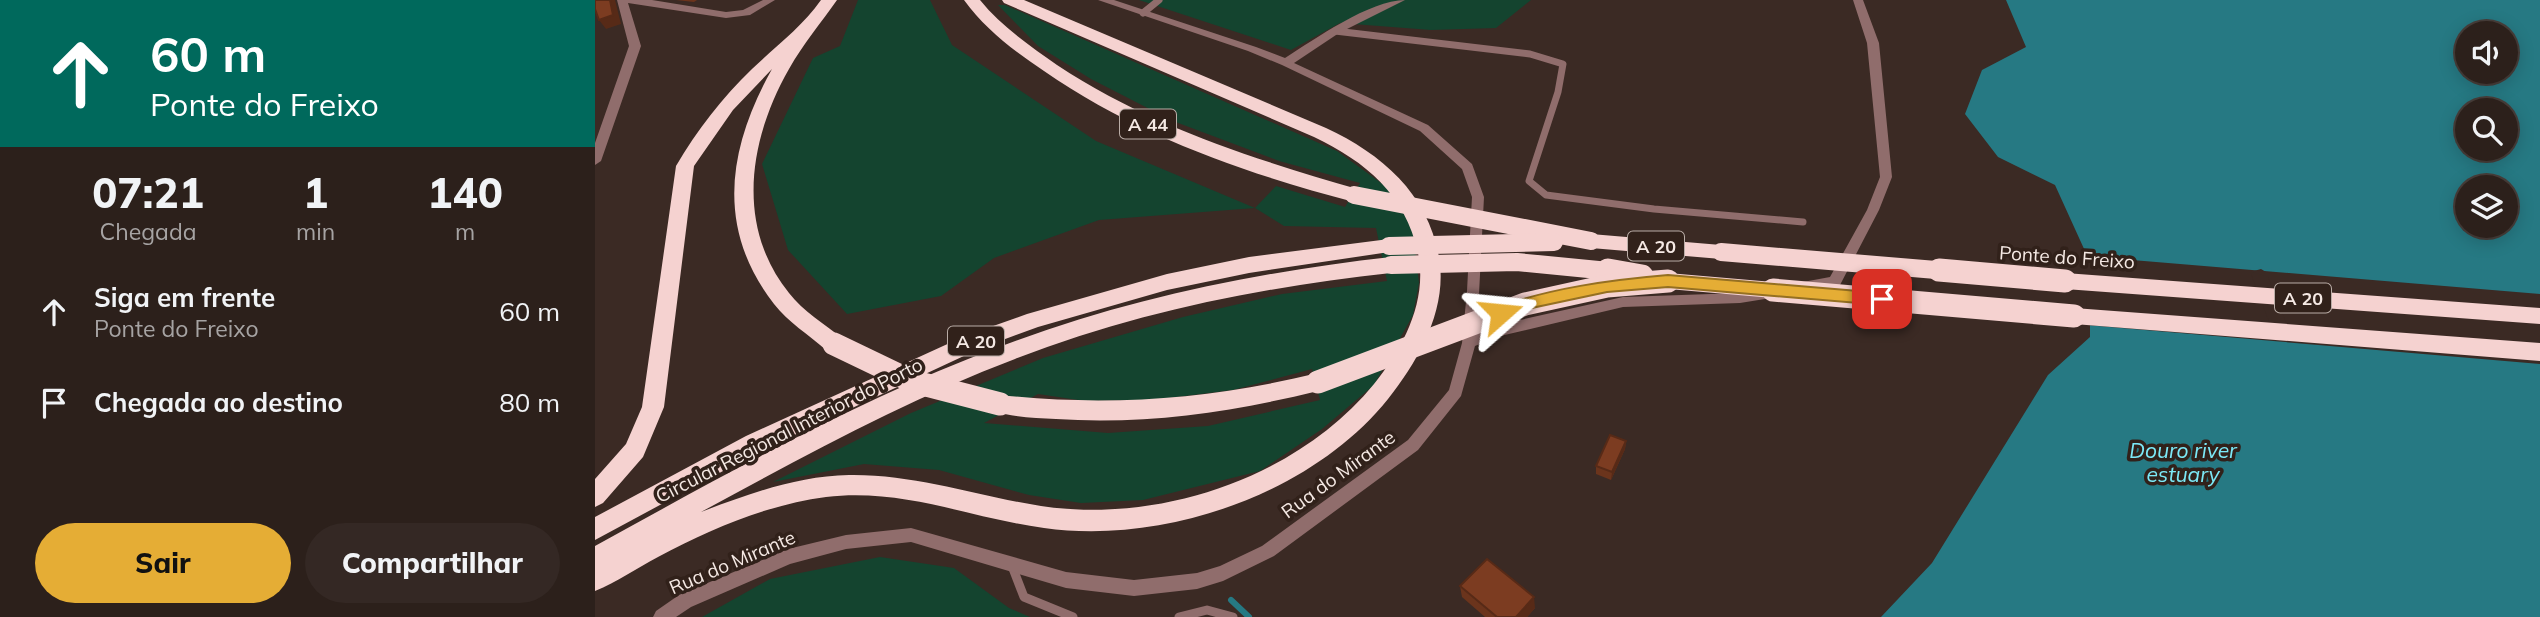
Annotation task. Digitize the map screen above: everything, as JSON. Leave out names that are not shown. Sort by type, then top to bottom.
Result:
[{"type":"highway","points":[[829,0],[780,69],[754,121],[745,148],[743,209],[749,238],[763,270],[783,299],[834,344],[911,381],[1000,404],[1107,413],[1185,409],[1275,393],[1318,382],[1525,304],[1607,286],[1668,281]]},
{"type":"highway","name":"A 44","points":[[972,0],[1015,42],[1070,83],[1179,139],[1247,164],[1354,195],[1591,241]]},
{"type":"highway","points":[[595,579],[721,514],[823,487],[877,484],[927,490],[1046,518],[1112,521],[1180,512],[1249,489],[1326,446],[1368,410],[1391,382],[1425,317],[1431,286],[1428,249],[1421,223],[1401,190],[1379,167],[1357,152],[1307,128],[1010,0]]},
{"type":"highway","points":[[595,496],[635,450],[653,407],[685,166],[718,115],[776,55],[815,22]]},
{"type":"highway","name":"Circular Regional Interior do Porto","points":[[595,529],[754,443],[973,342],[1034,320],[1167,282],[1249,265],[1591,241]]},
{"type":"highway","name":"Ponte do Freixo","points":[[1591,241],[2065,281],[2540,316]]},
{"type":"highway","name":"Circular Regional Interior do Porto","points":[[595,559],[755,470],[892,402],[1031,344],[1167,302],[1304,276],[1390,255],[1458,261],[1588,266],[1668,281]]},
{"type":"highway","name":"A 20","points":[[1668,281],[2540,352]]},
{"type":"street","points":[[595,161],[635,46],[622,0]]},
{"type":"street","points":[[629,0],[682,7],[714,16],[736,16],[755,10],[770,0]]},
{"type":"street","points":[[1286,62],[1335,31],[1400,0]]},
{"type":"street","points":[[1469,343],[1493,332],[1623,302],[1740,298],[1835,281],[1873,210],[1886,177],[1873,43],[1858,0]]},
{"type":"street","name":"Rua do Mirante","points":[[662,617],[685,601],[788,557],[846,542],[911,536],[1066,580],[1134,587],[1197,581],[1223,573],[1268,551],[1413,445],[1456,392],[1469,343],[1474,292],[1478,197],[1468,167],[1423,128],[1286,62],[1111,1]]},
{"type":"lane","points":[[1143,13],[1159,0]]},
{"type":"lane","points":[[1335,31],[1530,54],[1563,64],[1558,92],[1529,181],[1546,195],[1654,209],[1803,222]]},
{"type":"lane","points":[[1012,566],[1024,597],[1073,617]]},
{"type":"lane","points":[[1179,617],[1207,610],[1233,617]]},
{"type":"green space","points":[[858,0],[930,0],[952,45],[1096,141],[1255,208],[1099,220],[994,258],[941,296],[847,314],[788,250],[762,164],[813,58],[840,46]]},
{"type":"green space","points":[[1139,0],[1531,0],[1496,28],[1431,30],[1340,23],[1291,50]]},
{"type":"green space","points":[[998,5],[1005,5],[1337,151],[1388,188],[1412,225],[1419,283],[1413,315],[1374,385],[1322,429],[1260,471],[1143,500],[1081,503],[1029,495],[939,470],[864,464],[773,482],[911,413],[1043,358],[1183,317],[1282,294],[1387,281],[1376,228],[1284,226],[1255,208],[1276,186],[1345,207],[1360,183],[1279,161],[1173,121],[1091,79],[1038,46]],"holes":[[[1312,369],[1320,400],[1208,426],[1108,433],[984,423],[1038,394],[1085,401],[1153,400],[1233,390]]]},
{"type":"green space","points":[[880,557],[954,568],[1009,608],[1030,617],[702,617],[770,579]]},
{"type":"water","name":"Douro river estuary","points":[[2006,0],[2540,0],[2540,617],[1881,617],[1932,563],[2048,375],[2090,337],[2090,262],[2055,185],[1998,157],[1965,114],[1982,70],[2026,47]],"holes":[[[2261,269],[2271,275],[2295,336],[2270,334],[2247,273]]]},
{"type":"pier","points":[[2084,256],[2540,294],[2540,364],[2086,325],[2087,263]],"holes":[[[2253,272],[2268,277],[2291,335],[2273,332],[2251,274]]]},
{"type":"building","points":[[595,0],[610,0],[613,15],[599,20]]},
{"type":"building","points":[[1610,435],[1626,441],[1612,472],[1596,466]]},
{"type":"building","points":[[1487,559],[1534,597],[1516,617],[1497,617],[1460,586]]},
{"type":"waterway","points":[[1231,600],[1249,617]]},
{"type":"route","points":[[1501,313],[1565,294],[1607,286],[1668,281],[1882,299]]}]
